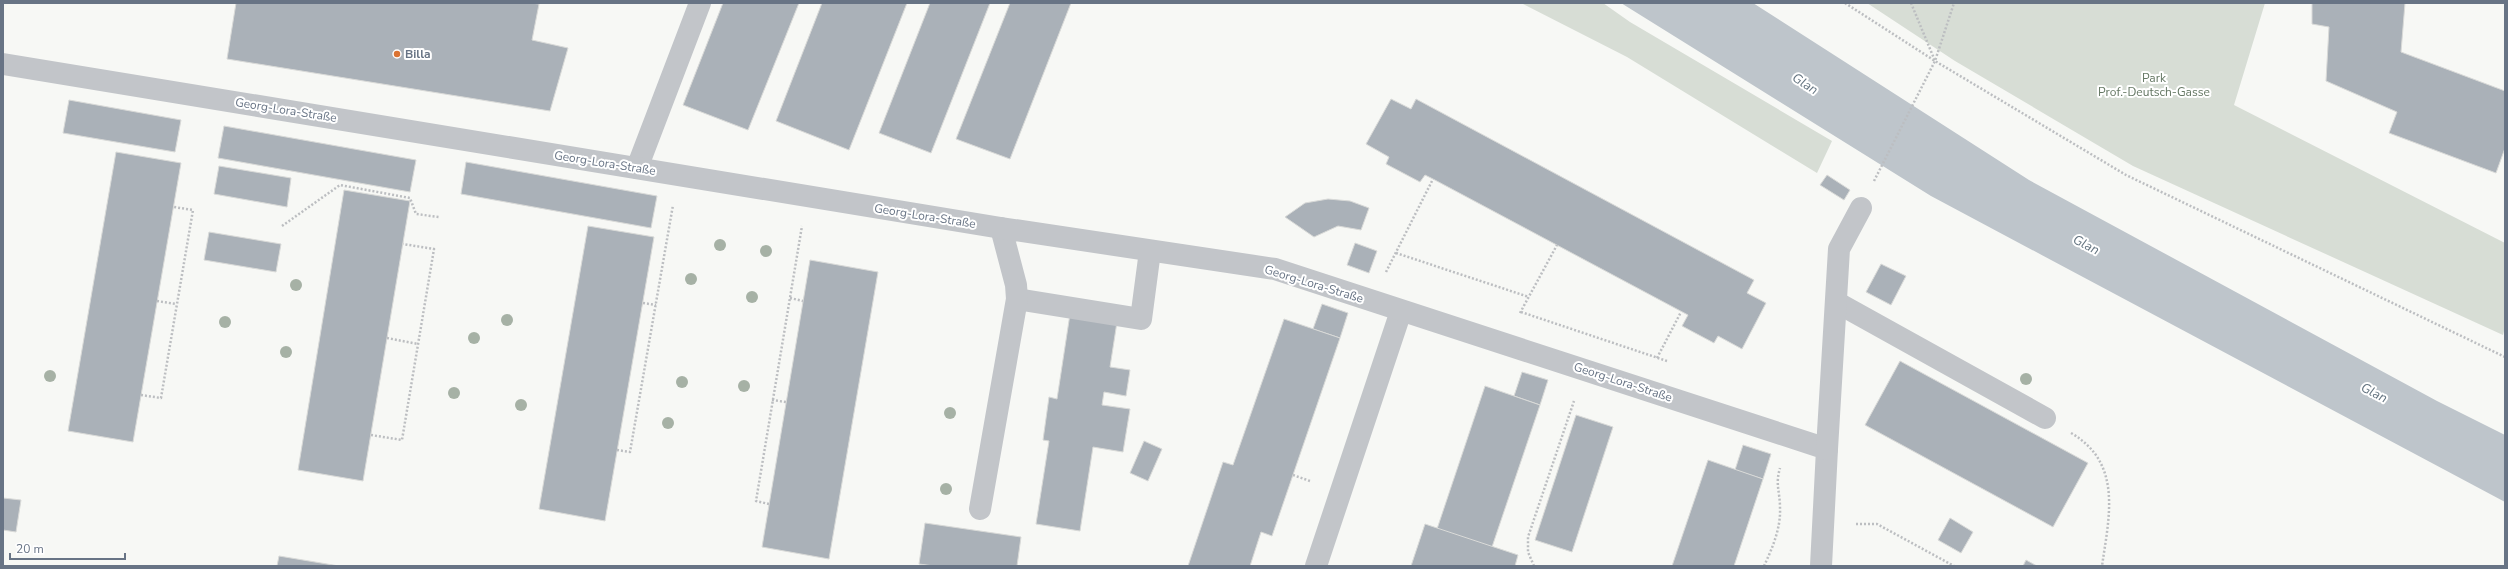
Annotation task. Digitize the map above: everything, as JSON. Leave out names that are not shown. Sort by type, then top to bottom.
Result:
[{"type":"street","points":[[637,168],[700,3]]},
{"type":"street","name":"Georg-Lora-Straße","points":[[3,64],[1001,228],[1275,269],[1827,448]]},
{"type":"street","points":[[1821,566],[1839,250],[1861,208]]},
{"type":"street","points":[[980,509],[1017,299],[1016,285],[1001,228]]},
{"type":"street","points":[[1017,299],[1141,319],[1150,251]]},
{"type":"street","points":[[1836,302],[2045,418]]},
{"type":"street","points":[[1316,566],[1401,311]]},
{"type":"path","points":[[1845,3],[1936,61],[2126,175],[2505,356]]},
{"type":"path","points":[[1911,3],[1936,61]]},
{"type":"path","points":[[1861,208],[1929,71],[1936,61],[1954,3]]},
{"type":"path","points":[[617,450],[630,452],[678,175]]},
{"type":"path","points":[[1372,301],[1433,179]]},
{"type":"path","points":[[282,226],[340,185],[410,198],[416,214],[439,218]]},
{"type":"path","points":[[769,504],[756,501],[807,196]]},
{"type":"path","points":[[141,395],[160,398],[193,210],[174,207]]},
{"type":"path","points":[[371,435],[402,440],[434,249],[402,244]]},
{"type":"path","points":[[1503,344],[1557,245]]},
{"type":"path","points":[[1396,253],[1529,297]]},
{"type":"path","points":[[790,298],[803,301]]},
{"type":"path","points":[[157,301],[176,304]]},
{"type":"path","points":[[643,303],[656,305]]},
{"type":"path","points":[[1521,312],[1672,363]]},
{"type":"path","points":[[1641,388],[1681,312]]},
{"type":"path","points":[[387,338],[418,344]]},
{"type":"path","points":[[1534,566],[1528,552],[1528,537],[1584,370]]},
{"type":"path","points":[[772,400],[786,402]]},
{"type":"path","points":[[2045,418],[2083,440],[2095,452],[2104,469],[2109,486],[2110,505],[2102,566]]},
{"type":"path","points":[[1764,566],[1774,546],[1780,509],[1776,482],[1790,437]]},
{"type":"path","points":[[1823,524],[1877,524],[1952,566]]},
{"type":"green space","points":[[1521,3],[1603,3],[1630,22],[1832,141],[1817,173],[1627,57]]},
{"type":"green space","name":"Park Prof.-Deutsch-Gasse","points":[[1867,3],[2265,3],[2234,105],[2505,243],[2505,327],[2503,335],[2133,166],[1955,61]]},
{"type":"water","name":"Glan","points":[[1621,3],[1753,3],[2029,180],[2437,401],[2505,435],[2505,502],[1931,196]]},
{"type":"building","name":"Billa","points":[[236,3],[539,4],[532,40],[568,48],[550,111],[227,59]]},
{"type":"building","points":[[723,3],[799,3],[748,130],[683,105]]},
{"type":"building","points":[[822,3],[907,3],[849,150],[776,121]]},
{"type":"building","points":[[930,3],[990,3],[931,153],[879,133]]},
{"type":"building","points":[[1010,3],[1071,3],[1010,159],[956,139]]},
{"type":"building","points":[[2312,3],[2405,3],[2401,52],[2505,91],[2505,148],[2496,173],[2389,133],[2397,112],[2326,81],[2329,27],[2312,24]]},
{"type":"building","points":[[1391,99],[1411,109],[1416,99],[1754,280],[1747,293],[1766,303],[1742,349],[1718,336],[1714,343],[1682,326],[1688,315],[1433,179],[1425,175],[1420,182],[1386,164],[1389,157],[1366,144]]},
{"type":"building","points":[[69,100],[181,120],[175,152],[63,133]]},
{"type":"building","points":[[224,126],[416,160],[410,192],[218,158]]},
{"type":"building","points":[[116,152],[181,163],[133,442],[68,431]]},
{"type":"building","points":[[466,162],[657,196],[651,228],[461,194]]},
{"type":"building","points":[[219,166],[291,178],[287,207],[214,194]]},
{"type":"building","points":[[1827,175],[1850,190],[1844,200],[1820,185]]},
{"type":"building","points":[[344,190],[410,201],[363,481],[298,470]]},
{"type":"building","points":[[1328,199],[1350,201],[1369,208],[1361,230],[1338,226],[1314,237],[1285,217],[1305,203]]},
{"type":"building","points":[[588,226],[654,237],[605,521],[539,509]]},
{"type":"building","points":[[209,232],[281,244],[276,272],[204,260]]},
{"type":"building","points":[[1355,243],[1377,251],[1369,273],[1347,265]]},
{"type":"building","points":[[810,260],[878,272],[829,559],[762,547]]},
{"type":"building","points":[[1881,264],[1906,276],[1891,305],[1866,292]]},
{"type":"building","points":[[1322,304],[1348,313],[1340,338],[1313,329]]},
{"type":"building","points":[[1070,314],[1117,322],[1110,367],[1130,370],[1126,396],[1104,392],[1102,405],[1130,409],[1123,452],[1093,447],[1080,531],[1036,524],[1049,441],[1043,440],[1049,397],[1057,399]]},
{"type":"building","points":[[1284,319],[1340,338],[1272,536],[1261,532],[1250,566],[1188,566],[1223,462],[1233,465]]},
{"type":"building","points":[[1900,361],[2088,463],[2053,527],[1865,425]]},
{"type":"building","points":[[1522,372],[1548,380],[1540,405],[1514,396]]},
{"type":"building","points":[[1485,386],[1540,405],[1492,547],[1437,529]]},
{"type":"building","points":[[1576,415],[1613,427],[1572,552],[1535,540]]},
{"type":"building","points":[[1144,441],[1162,449],[1148,481],[1130,473]]},
{"type":"building","points":[[1743,445],[1771,454],[1763,479],[1735,470]]},
{"type":"building","points":[[1708,460],[1763,479],[1734,566],[1672,566]]},
{"type":"building","points":[[3,498],[21,500],[16,532],[3,530]]},
{"type":"building","points":[[1950,518],[1973,532],[1961,553],[1938,540]]},
{"type":"building","points":[[925,523],[1021,537],[1017,566],[934,566],[919,564]]},
{"type":"building","points":[[1425,524],[1518,555],[1515,566],[1411,566]]},
{"type":"building","points":[[279,556],[339,566],[277,566]]},
{"type":"building","points":[[2026,560],[2037,566],[2023,566]]},
{"type":"place","name":"Billa","points":[[397,54]]}]
